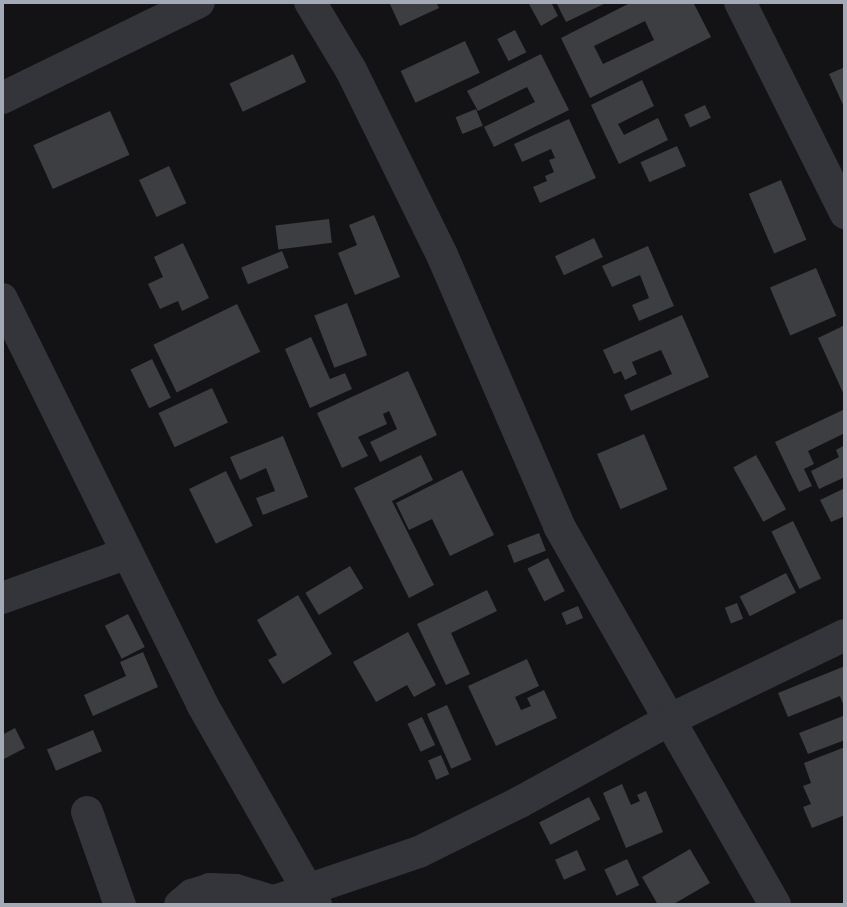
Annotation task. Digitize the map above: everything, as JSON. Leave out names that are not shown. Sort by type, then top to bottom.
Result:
[{"type":"street","points":[[2,98],[199,2]]},
{"type":"street","points":[[310,2],[351,70],[430,228],[559,526],[775,905]]},
{"type":"street","points":[[740,2],[845,213]]},
{"type":"street","points":[[2,299],[125,554],[202,704],[311,896]]},
{"type":"street","points":[[2,598],[125,554]]},
{"type":"street","points":[[180,905],[192,895],[210,889],[236,890],[269,904],[311,896],[419,852],[520,802],[671,719],[845,635]]},
{"type":"street","points":[[87,812],[120,905]]},
{"type":"building","points":[[389,2],[436,2],[439,8],[400,26]]},
{"type":"building","points":[[528,2],[551,2],[558,16],[541,26]]},
{"type":"building","points":[[556,2],[608,2],[566,22]]},
{"type":"building","points":[[632,2],[693,2],[711,37],[590,98],[561,38]],"holes":[[[645,21],[654,40],[603,64],[594,46]]]},
{"type":"building","points":[[515,30],[526,52],[509,61],[497,39]]},
{"type":"building","points":[[465,41],[480,73],[415,103],[401,71]]},
{"type":"building","points":[[293,54],[306,82],[243,112],[230,84]]},
{"type":"building","points":[[541,54],[569,110],[494,147],[484,127],[535,102],[527,87],[478,111],[467,91]]},
{"type":"building","points":[[845,67],[845,109],[829,74]]},
{"type":"building","points":[[642,80],[654,106],[618,124],[624,135],[658,118],[668,140],[619,164],[591,105]]},
{"type":"building","points":[[705,105],[711,118],[690,127],[684,115]]},
{"type":"building","points":[[476,109],[483,126],[462,134],[456,117]]},
{"type":"building","points":[[110,111],[130,155],[53,189],[33,145]]},
{"type":"building","points":[[569,119],[596,178],[540,203],[533,187],[547,181],[545,176],[554,172],[549,160],[555,158],[551,149],[522,162],[514,144]]},
{"type":"building","points":[[677,146],[686,166],[649,182],[640,162]]},
{"type":"building","points":[[169,166],[186,203],[156,217],[139,180]]},
{"type":"building","points":[[781,180],[806,240],[774,254],[749,194]]},
{"type":"building","points":[[374,215],[400,277],[355,295],[338,253],[357,245],[349,225]]},
{"type":"building","points":[[329,219],[332,243],[278,249],[275,226]]},
{"type":"building","points":[[594,238],[603,257],[564,275],[555,256]]},
{"type":"building","points":[[183,243],[209,298],[182,311],[178,301],[160,309],[148,284],[163,277],[154,257]]},
{"type":"building","points":[[648,246],[674,306],[639,321],[632,305],[649,298],[640,275],[612,287],[602,266]]},
{"type":"building","points":[[282,251],[289,268],[248,284],[241,267]]},
{"type":"building","points":[[816,268],[836,316],[790,335],[770,288]]},
{"type":"building","points":[[347,303],[367,355],[334,368],[314,316]]},
{"type":"building","points":[[237,304],[260,352],[177,392],[153,345]]},
{"type":"building","points":[[682,315],[709,377],[631,411],[624,395],[672,374],[661,350],[632,362],[637,374],[625,380],[621,371],[614,374],[603,350]]},
{"type":"building","points":[[845,325],[845,397],[818,338]]},
{"type":"building","points":[[311,337],[330,379],[345,373],[352,389],[310,408],[285,349]]},
{"type":"building","points":[[152,359],[171,398],[149,408],[130,370]]},
{"type":"building","points":[[408,371],[437,435],[380,462],[370,442],[397,429],[389,411],[383,414],[387,424],[358,437],[368,456],[342,468],[317,413]]},
{"type":"building","points":[[212,388],[228,422],[175,447],[159,413]]},
{"type":"building","points":[[845,409],[845,433],[808,451],[814,464],[804,469],[812,486],[799,492],[775,442]]},
{"type":"building","points":[[644,434],[667,489],[620,509],[597,454]]},
{"type":"building","points":[[283,436],[308,497],[263,515],[256,498],[275,491],[266,468],[240,480],[230,457]]},
{"type":"building","points":[[845,445],[845,477],[819,489],[811,471],[839,457],[836,450]]},
{"type":"building","points":[[421,455],[433,480],[392,501],[434,585],[409,598],[354,488]]},
{"type":"building","points":[[756,455],[786,509],[763,522],[733,468]]},
{"type":"building","points":[[462,470],[494,535],[450,556],[432,519],[409,530],[396,503]]},
{"type":"building","points":[[226,471],[253,526],[216,544],[189,489]]},
{"type":"building","points":[[845,488],[845,516],[831,522],[820,500]]},
{"type":"building","points":[[793,521],[821,579],[799,589],[771,532]]},
{"type":"building","points":[[539,533],[546,551],[514,563],[507,545]]},
{"type":"building","points":[[548,558],[565,591],[544,601],[528,568]]},
{"type":"building","points":[[350,566],[363,588],[319,615],[305,593]]},
{"type":"building","points":[[786,573],[796,593],[750,616],[740,597]]},
{"type":"building","points":[[487,590],[497,611],[451,633],[470,674],[446,685],[417,624]]},
{"type":"building","points":[[298,595],[332,654],[283,684],[268,660],[277,655],[257,620]]},
{"type":"building","points":[[737,603],[743,619],[731,624],[725,608]]},
{"type":"building","points":[[578,606],[583,618],[567,625],[561,613]]},
{"type":"building","points":[[128,614],[145,647],[122,659],[105,626]]},
{"type":"building","points":[[408,632],[436,685],[414,697],[407,685],[376,702],[353,662]]},
{"type":"building","points":[[143,652],[158,687],[93,716],[84,695],[126,676],[120,662]]},
{"type":"building","points":[[527,659],[539,686],[515,697],[521,710],[531,706],[527,698],[544,690],[557,718],[496,746],[468,686]]},
{"type":"building","points":[[845,666],[845,709],[840,696],[788,717],[778,693]]},
{"type":"building","points":[[447,705],[471,760],[451,769],[427,714]]},
{"type":"building","points":[[843,716],[845,740],[808,754],[799,733]]},
{"type":"building","points":[[422,717],[435,745],[421,752],[407,724]]},
{"type":"building","points":[[15,728],[25,748],[2,760],[2,735]]},
{"type":"building","points":[[93,730],[102,751],[56,771],[47,750]]},
{"type":"building","points":[[845,747],[845,815],[812,828],[803,807],[811,804],[803,786],[811,783],[804,763]]},
{"type":"building","points":[[441,755],[449,774],[436,780],[428,760]]},
{"type":"building","points":[[622,784],[631,805],[640,801],[637,795],[646,791],[663,832],[626,848],[603,793]]},
{"type":"building","points":[[589,797],[600,819],[550,845],[539,822]]},
{"type":"building","points":[[690,849],[710,883],[672,905],[658,905],[642,877]]},
{"type":"building","points":[[577,850],[586,870],[564,880],[555,860]]},
{"type":"building","points":[[627,859],[639,885],[617,896],[604,870]]}]
